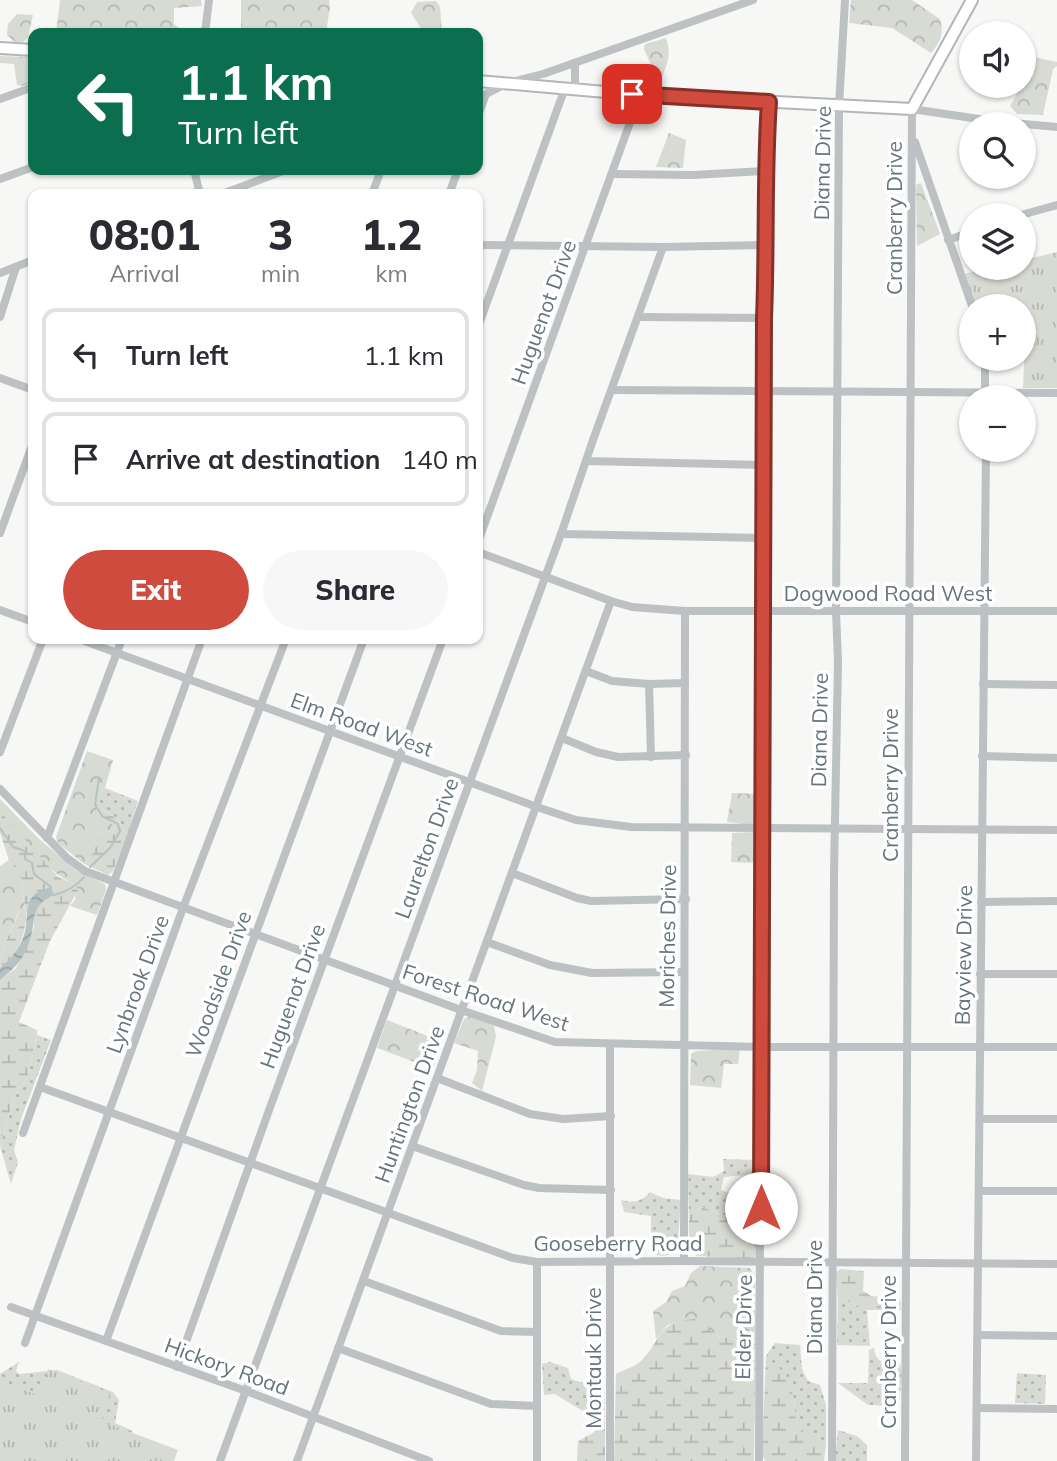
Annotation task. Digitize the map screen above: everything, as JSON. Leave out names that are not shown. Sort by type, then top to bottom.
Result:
[{"type":"main road","points":[[483,81],[640,94],[912,109],[972,0]]},
{"type":"main road","points":[[0,48],[28,50]]},
{"type":"street","points":[[206,28],[209,0]]},
{"type":"street","points":[[483,96],[508,83],[575,63],[753,0]]},
{"type":"street","name":"Diana Drive","points":[[832,1461],[839,106],[845,0]]},
{"type":"street","points":[[483,314],[570,88],[575,63]]},
{"type":"street","points":[[0,99],[28,90]]},
{"type":"street","name":"Huguenot Drive","points":[[483,528],[640,94]]},
{"type":"street","name":"Elder Drive","points":[[759,1461],[765,171],[769,102]]},
{"type":"street","points":[[912,109],[1057,127]]},
{"type":"street","name":"Cranberry Drive","points":[[905,1461],[912,109]]},
{"type":"street","points":[[913,135],[968,294]]},
{"type":"street","points":[[0,179],[28,169]]},
{"type":"street","points":[[613,174],[765,171]]},
{"type":"street","points":[[235,189],[273,175]]},
{"type":"street","points":[[1036,211],[1057,205]]},
{"type":"street","points":[[948,240],[959,236]]},
{"type":"street","points":[[483,245],[766,245]]},
{"type":"street","name":"Laurelton Drive","points":[[220,1461],[561,534],[663,247]]},
{"type":"street","points":[[0,273],[28,262]]},
{"type":"street","points":[[0,317],[16,267]]},
{"type":"street","points":[[638,317],[764,318]]},
{"type":"street","points":[[0,378],[28,388]]},
{"type":"street","points":[[612,390],[959,395]]},
{"type":"street","points":[[1036,394],[1057,393]]},
{"type":"street","points":[[0,533],[28,457]]},
{"type":"street","points":[[586,461],[765,465]]},
{"type":"street","name":"Bayview Drive","points":[[976,1461],[986,462]]},
{"type":"street","points":[[561,534],[764,538]]},
{"type":"street","name":"Dogwood Road West","points":[[483,554],[632,607],[685,611],[1057,611]]},
{"type":"street","name":"Huntington Drive","points":[[297,1461],[611,601]]},
{"type":"street","points":[[0,610],[28,620]]},
{"type":"street","name":"Moriches Drive","points":[[684,1261],[685,611]]},
{"type":"street","points":[[0,752],[41,644]]},
{"type":"street","name":"Elm Road West","points":[[93,644],[537,807],[600,825],[685,829],[1057,830]]},
{"type":"street","points":[[47,838],[120,644]]},
{"type":"street","points":[[23,1132],[200,644]]},
{"type":"street","name":"Lynbrook Drive","points":[[25,1343],[183,908],[284,644]]},
{"type":"street","name":"Woodside Drive","points":[[106,1341],[362,644]]},
{"type":"street","name":"Huguenot Drive","points":[[177,1367],[441,644]]},
{"type":"street","points":[[586,671],[612,681],[649,684],[685,682]]},
{"type":"street","points":[[649,684],[651,757]]},
{"type":"street","points":[[983,684],[1057,685]]},
{"type":"street","points":[[562,738],[606,755],[686,755]]},
{"type":"street","points":[[982,756],[1057,758]]},
{"type":"street","name":"Forest Road West","points":[[0,789],[47,838],[85,871],[555,1042],[762,1047],[1057,1047]]},
{"type":"street","points":[[512,873],[591,901],[686,899]]},
{"type":"street","points":[[981,902],[1057,901]]},
{"type":"street","points":[[487,942],[550,965],[592,973],[683,972]]},
{"type":"street","points":[[980,974],[1057,974]]},
{"type":"street","name":"Montauk Drive","points":[[610,1045],[610,1461]]},
{"type":"street","points":[[437,1078],[530,1114],[563,1119],[611,1116]]},
{"type":"street","name":"Gooseberry Road","points":[[40,1087],[490,1252],[537,1262],[1057,1264]]},
{"type":"street","points":[[980,1119],[1057,1119]]},
{"type":"street","points":[[412,1146],[524,1185],[539,1188],[611,1190]]},
{"type":"street","points":[[979,1191],[1057,1191]]},
{"type":"street","points":[[537,1262],[537,1461]]},
{"type":"street","points":[[363,1281],[501,1331],[537,1332]]},
{"type":"street","name":"Hickory Road","points":[[11,1307],[246,1391],[429,1461]]},
{"type":"street","points":[[978,1335],[1057,1336]]},
{"type":"street","points":[[338,1348],[476,1400],[491,1404],[537,1406]]},
{"type":"street","points":[[978,1408],[1057,1409]]},
{"type":"green space","points":[[60,0],[201,0],[202,6],[174,8],[174,24],[179,28],[57,28]]},
{"type":"green space","points":[[241,0],[329,0],[327,28],[241,28]]},
{"type":"green space","points":[[851,0],[912,0],[940,19],[942,33],[939,41],[931,53],[892,28],[849,23]]},
{"type":"green space","points":[[436,1],[440,7],[442,28],[421,28],[411,13],[417,2]]},
{"type":"green space","points":[[17,14],[33,15],[28,37],[23,42],[15,42],[7,35],[8,24]]},
{"type":"green space","points":[[666,38],[669,49],[667,64],[661,80],[652,81],[645,44]]},
{"type":"green space","points":[[0,56],[28,57],[28,84],[17,85],[14,64],[0,63]]},
{"type":"green space","points":[[1036,58],[1057,62],[1043,115],[1036,115],[1036,112],[1015,112],[1010,106],[1015,98],[1036,98]]},
{"type":"green space","points":[[669,133],[686,140],[683,168],[656,167]]},
{"type":"green space","points":[[921,183],[940,234],[917,246],[916,188],[917,184]]},
{"type":"green space","points":[[1057,252],[1057,388],[1023,385],[1024,371],[1036,371],[1036,294],[970,294],[965,280],[1036,280],[1036,257]]},
{"type":"green space","points":[[87,751],[113,760],[105,788],[93,802],[100,817],[115,829],[97,834],[93,853],[84,864],[58,843],[56,837]]},
{"type":"green space","points":[[105,788],[138,801],[127,835],[118,820],[93,802]]},
{"type":"green space","points":[[732,793],[758,794],[758,822],[753,825],[727,822]]},
{"type":"green space","points":[[0,799],[38,838],[76,870],[105,884],[106,890],[97,915],[70,906],[75,900],[76,885],[54,871],[35,852],[0,811]]},
{"type":"green space","points":[[93,802],[118,820],[127,835],[113,871],[108,875],[84,864],[93,853],[88,843],[97,834],[115,829],[100,817]]},
{"type":"green space","points":[[0,811],[58,877],[76,885],[78,890],[50,941],[19,1022],[37,1030],[37,1035],[28,1076],[14,1097],[0,1146],[0,980],[16,968],[28,946],[34,927],[33,914],[50,887],[26,913],[20,944],[12,957],[0,968],[0,955],[20,910],[25,912],[21,876],[9,860],[0,833]]},
{"type":"green space","points":[[755,832],[761,839],[758,863],[731,862],[732,833]]},
{"type":"green space","points":[[9,860],[21,876],[25,913],[19,911],[0,955],[0,866]]},
{"type":"green space","points":[[470,1016],[494,1026],[496,1037],[482,1091],[472,1083],[477,1070],[478,1051],[454,1043],[464,1019]]},
{"type":"green space","points":[[387,1020],[443,1042],[433,1069],[377,1048]]},
{"type":"green space","points":[[37,1035],[51,1040],[21,1119],[14,1150],[18,1162],[11,1184],[0,1146],[14,1097],[28,1076]]},
{"type":"green space","points":[[740,1049],[738,1064],[724,1064],[721,1088],[690,1085],[691,1054],[696,1051]]},
{"type":"green space","points":[[723,1159],[756,1160],[757,1174],[724,1177],[721,1190],[736,1196],[749,1195],[757,1202],[756,1224],[747,1214],[723,1215],[702,1207],[689,1215],[688,1174],[713,1177],[724,1171]]},
{"type":"green space","points":[[650,1192],[663,1198],[681,1200],[677,1253],[663,1256],[651,1254],[651,1216],[624,1212],[621,1200],[637,1201]]},
{"type":"green space","points":[[702,1207],[723,1215],[747,1214],[756,1224],[758,1255],[752,1259],[697,1256],[689,1251],[689,1215]]},
{"type":"green space","points":[[700,1266],[750,1268],[755,1275],[756,1331],[743,1341],[718,1336],[695,1319],[667,1325],[656,1339],[653,1311],[666,1302],[672,1291],[685,1286],[691,1273]]},
{"type":"green space","points":[[840,1269],[864,1271],[863,1291],[871,1296],[900,1298],[901,1310],[867,1310],[843,1299],[838,1300],[836,1273]]},
{"type":"green space","points":[[843,1299],[867,1310],[870,1346],[837,1345],[838,1300]]},
{"type":"green space","points":[[695,1319],[718,1336],[743,1341],[756,1331],[754,1461],[614,1461],[616,1374],[641,1361],[666,1328]]},
{"type":"green space","points":[[775,1343],[800,1345],[802,1369],[808,1381],[820,1385],[826,1405],[826,1445],[803,1435],[796,1422],[794,1399],[766,1356]]},
{"type":"green space","points":[[874,1348],[882,1362],[900,1363],[902,1375],[899,1403],[895,1406],[868,1405],[838,1383],[868,1383],[869,1350]]},
{"type":"green space","points":[[766,1356],[786,1374],[794,1399],[796,1422],[803,1434],[826,1445],[824,1461],[765,1461],[762,1453]]},
{"type":"green space","points":[[19,1362],[16,1371],[19,1374],[57,1370],[113,1392],[119,1400],[115,1423],[133,1431],[128,1440],[0,1461],[0,1374]]},
{"type":"green space","points":[[550,1362],[568,1368],[571,1379],[580,1382],[599,1380],[604,1385],[605,1410],[593,1407],[586,1413],[555,1394],[544,1395],[542,1364]]},
{"type":"green space","points":[[48,1369],[110,1393],[101,1421],[178,1450],[174,1461],[0,1461],[0,1381],[37,1395]]},
{"type":"green space","points":[[1017,1373],[1046,1375],[1045,1404],[1015,1403]]},
{"type":"green space","points":[[593,1406],[605,1410],[605,1461],[577,1461],[578,1441],[597,1428],[595,1419],[586,1413]]},
{"type":"green space","points":[[838,1430],[857,1436],[867,1445],[867,1461],[835,1461]]},
{"type":"water","points":[[51,887],[54,895],[37,910],[26,951],[17,965],[0,980],[0,968],[23,938],[32,897]]},
{"type":"waterway","points":[[90,867],[110,848],[120,831],[118,824],[102,816],[95,805],[99,778]]},
{"type":"waterway","points":[[0,828],[13,847],[25,851],[25,859],[32,863],[34,874],[51,887],[49,889]]},
{"type":"waterway","points":[[54,895],[71,888],[84,877]]},
{"type":"route","points":[[632,94],[769,102],[765,171],[761,1208]]}]
